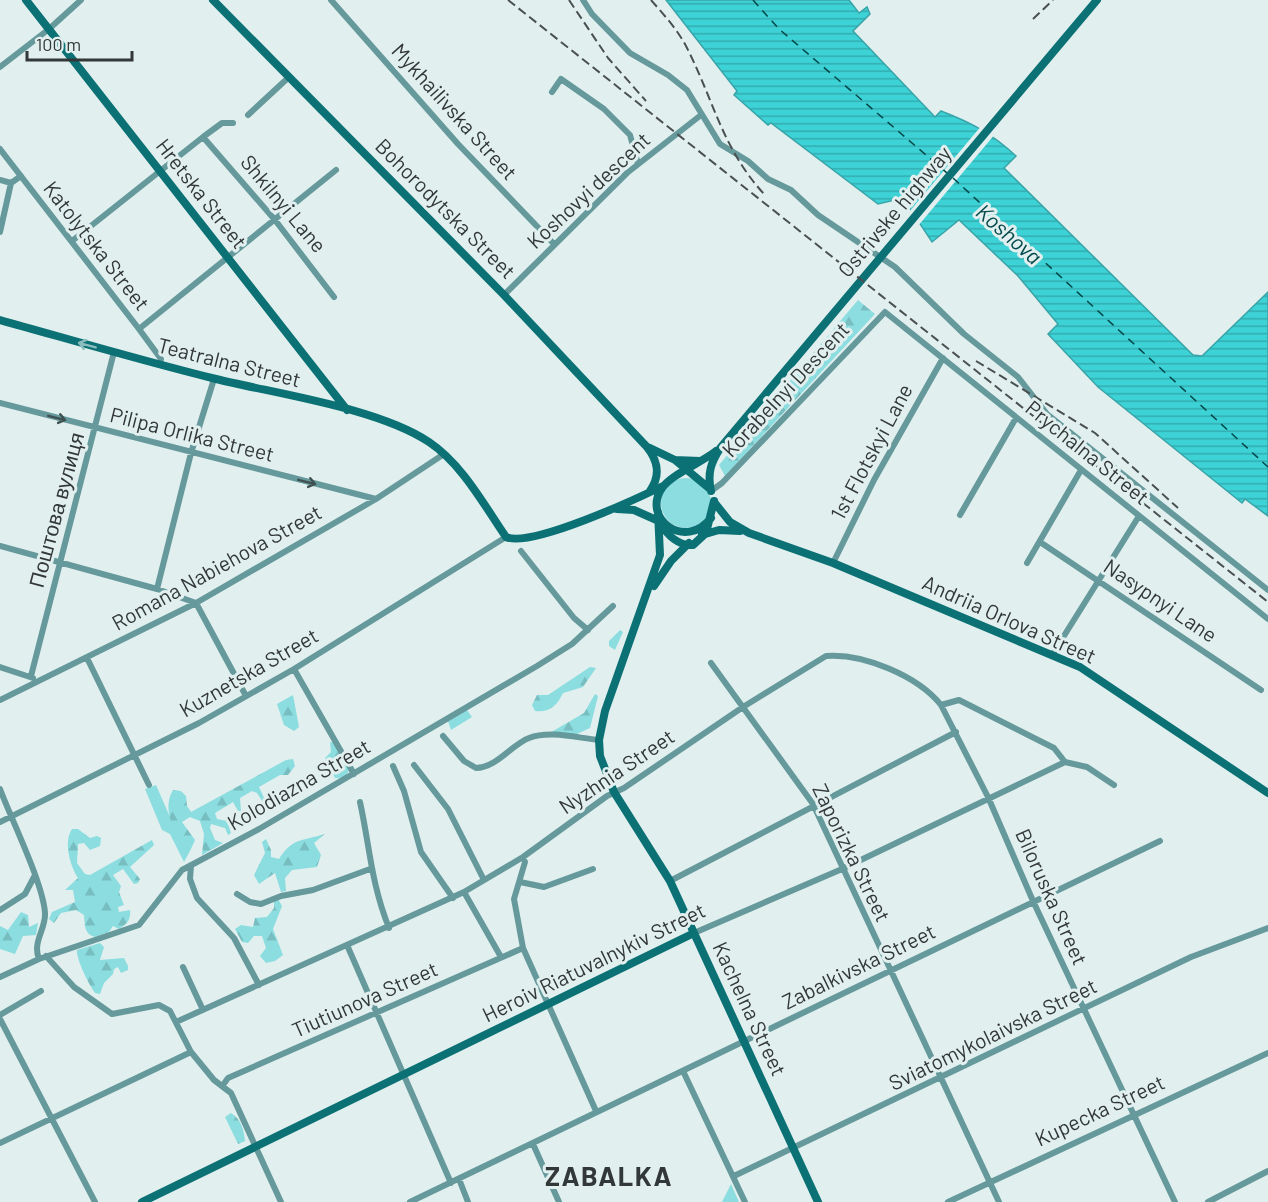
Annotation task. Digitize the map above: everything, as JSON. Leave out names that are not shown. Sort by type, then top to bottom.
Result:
[{"type":"street","name":"Hretska Street","points":[[26,0],[347,410]]},
{"type":"street","points":[[0,67],[49,29],[81,0]]},
{"type":"street","name":"Bohorodytska Street","points":[[213,0],[504,295],[647,447],[656,461],[663,486]]},
{"type":"street","name":"Mykhailivska Street","points":[[331,0],[452,136],[554,244]]},
{"type":"street","points":[[583,0],[592,14],[630,53],[668,75],[687,90],[720,144],[748,161],[768,179],[791,190],[818,215],[895,267],[964,334],[1018,377],[1047,414],[1268,590]]},
{"type":"street","name":"Ostrivske highway","points":[[679,476],[721,447],[1096,0]]},
{"type":"street","points":[[248,115],[289,77]]},
{"type":"street","points":[[552,92],[561,79],[604,109],[630,135],[638,164]]},
{"type":"street","name":"Koshovyi descent","points":[[504,295],[638,164],[701,115]]},
{"type":"street","points":[[72,242],[203,137],[222,123],[233,123]]},
{"type":"street","name":"Shkilnyi Lane","points":[[203,137],[275,219],[334,297]]},
{"type":"street","name":"Katolytska Street","points":[[0,149],[139,329],[161,359],[159,364]]},
{"type":"street","points":[[139,329],[336,170]]},
{"type":"street","points":[[0,232],[11,183],[21,176]]},
{"type":"street","points":[[0,180],[11,183]]},
{"type":"street","name":"Prychalna Street","points":[[885,312],[1268,619]]},
{"type":"street","name":"Korabelnyi Descent","points":[[711,491],[722,483],[885,312]]},
{"type":"street","name":"Teatralna Street","points":[[0,320],[214,379],[347,410],[409,430],[444,454]]},
{"type":"street","name":"Поштова вулиця","points":[[32,676],[114,352]]},
{"type":"street","name":"1st Flotskyi Lane","points":[[833,563],[874,480],[942,358]]},
{"type":"street","points":[[158,589],[191,453],[214,379]]},
{"type":"street","name":"Pilipa Orlika Street","points":[[0,403],[376,499]]},
{"type":"street","points":[[960,515],[1017,418]]},
{"type":"street","name":"Bohorodytska Street","points":[[647,447],[675,460],[697,477]]},
{"type":"street","name":"Ostrivske highway","points":[[711,491],[708,475],[721,447]]},
{"type":"street","points":[[444,454],[462,474],[506,537],[522,540],[613,509],[679,476],[697,477],[711,491],[714,502],[711,518],[698,533],[693,545],[686,545],[670,536],[659,517],[658,494],[663,486]]},
{"type":"street","name":"Romana Nabiehova Street","points":[[0,700],[196,603],[376,499],[444,454]]},
{"type":"street","name":"Bohorodytska Street","points":[[675,460],[702,461]]},
{"type":"street","points":[[649,493],[657,477],[656,461]]},
{"type":"street","points":[[1027,563],[1081,470]]},
{"type":"street","name":"Andriia Orlova Street","points":[[714,502],[730,522],[749,533],[833,563],[1080,667],[1268,794]]},
{"type":"street","points":[[613,509],[627,509],[659,517],[669,528],[698,533]]},
{"type":"street","points":[[647,515],[661,534]]},
{"type":"street","points":[[1052,655],[1139,516]]},
{"type":"street","name":"Kachelna Street","points":[[659,517],[660,555],[610,695],[599,740],[602,765],[614,792],[670,881],[818,1202]]},
{"type":"street","name":"Andriia Orlova Street","points":[[698,533],[727,530],[749,533]]},
{"type":"street","name":"Kachelna Street","points":[[645,602],[670,561],[698,533]]},
{"type":"street","name":"Kuznetska Street","points":[[0,822],[136,756],[294,669],[506,537]]},
{"type":"street","name":"Nasypnyi Lane","points":[[1040,542],[1261,690]]},
{"type":"street","points":[[0,546],[158,589],[196,603],[246,696]]},
{"type":"street","points":[[521,551],[574,618],[588,630]]},
{"type":"street","name":"Kolodiazna Street","points":[[0,977],[46,956],[139,925],[175,876],[191,865],[354,774],[537,666],[588,630],[613,606]]},
{"type":"street","name":"Nyzhnia Street","points":[[176,1022],[346,945],[389,928],[464,892],[523,857],[614,792],[624,788],[812,662],[833,655],[867,662],[910,678],[925,688],[941,705]]},
{"type":"street","points":[[87,658],[149,785]]},
{"type":"street","name":"Zaporizka Street","points":[[711,663],[813,804],[999,1202]]},
{"type":"street","points":[[0,667],[32,676],[35,683]]},
{"type":"street","points":[[294,669],[354,774]]},
{"type":"street","points":[[941,705],[959,700],[1054,748],[1065,762],[1088,767],[1114,785]]},
{"type":"street","name":"Biloruska Street","points":[[941,705],[988,797],[1174,1202]]},
{"type":"street","points":[[670,881],[813,804],[956,732]]},
{"type":"street","points":[[443,736],[464,761],[476,768],[488,766],[529,738],[563,735],[599,740]]},
{"type":"street","name":"Heroiv Riatuvalnykiv Street","points":[[142,1202],[694,933],[842,869],[1065,762]]},
{"type":"street","points":[[414,765],[448,809],[484,880]]},
{"type":"street","points":[[393,766],[404,791],[421,852],[453,898]]},
{"type":"street","points":[[0,789],[45,912],[36,946],[39,959]]},
{"type":"street","points":[[360,802],[367,836],[370,869],[389,928]]},
{"type":"street","name":"Zabalkivska Street","points":[[410,1202],[1160,841]]},
{"type":"street","points":[[523,857],[525,862],[515,904],[523,948],[596,1112]]},
{"type":"street","points":[[191,865],[190,879],[197,898],[234,938],[259,985]]},
{"type":"street","points":[[237,894],[250,902],[261,903],[281,896],[313,890],[370,869]]},
{"type":"street","points":[[520,882],[544,887],[593,869]]},
{"type":"street","points":[[0,910],[27,891],[34,877]]},
{"type":"street","points":[[464,892],[501,957]]},
{"type":"street","name":"Sviatomykolaivska Street","points":[[734,1176],[940,1080],[1191,957],[1268,928]]},
{"type":"street","points":[[346,945],[451,1183]]},
{"type":"street","name":"Tiutiunova Street","points":[[224,1085],[228,1078],[523,948]]},
{"type":"street","points":[[46,956],[74,987],[112,1014],[159,1005],[170,1011],[191,1053],[214,1080],[224,1085],[231,1093],[281,1202]]},
{"type":"street","points":[[183,967],[203,1010]]},
{"type":"street","points":[[41,991],[0,1017],[95,1202]]},
{"type":"street","points":[[0,1143],[191,1053]]},
{"type":"street","name":"Kupecka Street","points":[[948,1202],[1133,1113],[1268,1053]]},
{"type":"street","points":[[683,1071],[745,1202]]},
{"type":"street","points":[[532,1144],[559,1202]]},
{"type":"street","points":[[1208,1202],[1268,1171]]},
{"type":"street","points":[[459,1179],[468,1202]]},
{"type":"green space","points":[[858,300],[875,314],[725,476],[719,465]]},
{"type":"green space","points":[[686,478],[704,485],[711,503],[704,521],[686,528],[668,521],[661,503],[668,485]]},
{"type":"green space","points":[[620,630],[623,632],[615,650],[609,646],[609,641]]},
{"type":"green space","points":[[590,667],[596,668],[583,687],[563,693],[558,702],[548,710],[535,711],[532,705],[537,695],[548,695]]},
{"type":"green space","points":[[595,694],[598,696],[590,728],[577,734],[548,734],[584,713]]},
{"type":"green space","points":[[293,695],[299,727],[294,731],[284,725],[277,704]]},
{"type":"green space","points":[[467,710],[472,717],[451,730],[448,721]]},
{"type":"green space","points":[[330,742],[338,743],[351,765],[344,777],[335,778],[325,758],[331,752]]},
{"type":"green space","points":[[293,759],[295,766],[288,775],[280,775],[259,787],[266,802],[264,804],[257,793],[252,791],[240,798],[241,811],[238,811],[233,802],[215,813],[217,819],[227,821],[231,833],[228,835],[225,828],[211,824],[210,828],[215,840],[223,843],[202,855],[204,834],[200,821],[190,817],[182,822],[195,840],[190,851],[186,850],[174,829],[169,814],[168,806],[173,790],[181,791],[186,796],[187,806],[191,812],[286,760]]},
{"type":"green space","points":[[156,785],[180,840],[190,851],[184,862],[170,834],[162,830],[145,789]]},
{"type":"green space","points":[[72,829],[78,829],[90,838],[97,836],[101,838],[100,846],[90,850],[84,843],[78,844],[77,863],[85,874],[90,875],[152,840],[154,845],[130,867],[140,879],[138,883],[134,884],[123,869],[113,875],[121,886],[119,892],[124,905],[118,907],[119,912],[130,910],[128,921],[119,929],[113,926],[109,932],[95,937],[91,936],[86,929],[84,915],[76,910],[61,913],[54,923],[49,919],[52,912],[75,902],[73,890],[65,890],[78,878],[72,867],[68,847],[69,834]]},
{"type":"green space","points":[[325,834],[314,843],[321,855],[317,867],[292,870],[285,878],[286,891],[281,892],[275,873],[259,884],[254,875],[265,853],[262,842],[266,839],[271,850],[271,857],[279,859],[293,844]]},
{"type":"green space","points":[[278,899],[282,906],[273,929],[283,955],[275,961],[266,963],[260,956],[266,948],[262,936],[254,936],[248,943],[242,942],[235,929],[241,925],[253,927],[255,918],[267,917],[274,908],[274,900]]},
{"type":"green space","points":[[21,912],[28,915],[29,927],[38,923],[36,935],[23,936],[15,954],[0,949],[0,926],[8,930]]},
{"type":"green space","points":[[100,943],[104,947],[100,960],[124,958],[128,970],[121,973],[118,967],[114,969],[113,974],[104,983],[100,994],[95,993],[86,978],[77,950]]},
{"type":"green space","points":[[231,1113],[240,1122],[244,1133],[245,1141],[238,1144],[225,1117]]},
{"type":"green space","points":[[731,1184],[739,1202],[722,1202]]},
{"type":"water","name":"Koshova","points":[[666,0],[849,0],[859,13],[867,7],[870,14],[853,31],[935,117],[941,111],[981,129],[1016,156],[1004,168],[1193,355],[1202,356],[1268,292],[1268,516],[1245,499],[1242,503],[1098,387],[1048,334],[1058,324],[1018,276],[959,220],[932,242],[903,198],[878,204],[771,123],[768,125],[734,95],[737,91]]},
{"type":"pier","points":[[982,125],[996,133],[918,226],[909,212]]},
{"type":"ferry route","points":[[753,0],[779,29],[947,173]]},
{"type":"ferry route","points":[[953,178],[1268,467]]},
{"type":"railway","points":[[508,0],[1268,602]]},
{"type":"railway","points":[[569,0],[608,58],[646,101]]},
{"type":"railway","points":[[651,0],[683,41],[728,142],[750,177],[764,194]]},
{"type":"railway","points":[[1033,19],[1053,0]]},
{"type":"railway","points":[[976,361],[1095,433],[1178,508]]},
{"type":"district","name":"ZABALKA","points":[[609,1177]]}]
